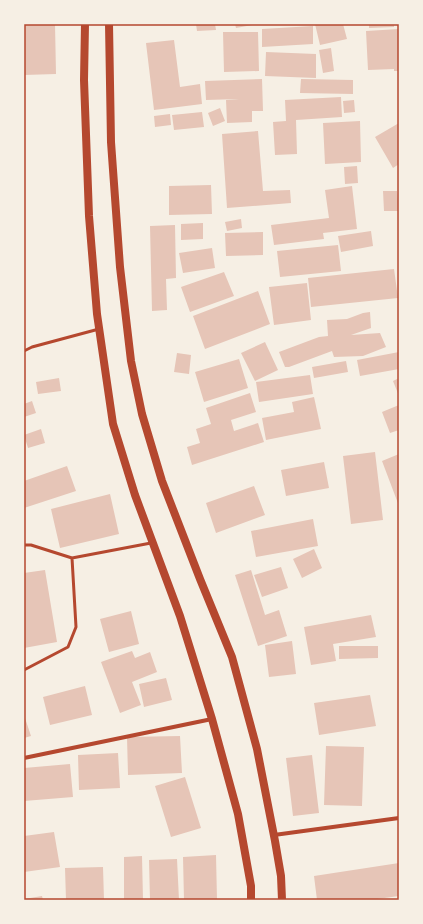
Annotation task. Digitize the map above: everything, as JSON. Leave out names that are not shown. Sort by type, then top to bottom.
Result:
[{"type":"main road","points":[[85,24],[84,80],[89,216],[97,314],[113,424],[135,495],[180,616],[212,719],[238,814],[251,886],[251,900]]},
{"type":"main road","points":[[109,24],[111,142],[120,267],[131,361],[142,414],[162,482],[232,657],[257,749],[281,876],[282,900]]},
{"type":"street","points":[[24,758],[212,719]]},
{"type":"street","points":[[274,835],[399,818]]},
{"type":"lane","points":[[24,351],[32,347],[99,329]]},
{"type":"lane","points":[[24,545],[31,545],[72,558],[153,543]]},
{"type":"lane","points":[[24,670],[68,647],[76,627],[72,558]]},
{"type":"building","points":[[24,24],[55,24],[56,74],[24,75]]},
{"type":"building","points":[[196,24],[215,24],[216,30],[197,31]]},
{"type":"building","points":[[235,24],[252,24],[252,25],[236,28]]},
{"type":"building","points":[[315,24],[343,24],[347,39],[320,45]]},
{"type":"building","points":[[369,24],[394,24],[394,27],[369,28]]},
{"type":"building","points":[[313,26],[313,44],[262,47],[262,29]]},
{"type":"building","points":[[399,29],[399,71],[394,71],[394,69],[368,70],[366,31]]},
{"type":"building","points":[[223,32],[258,32],[259,71],[224,72]]},
{"type":"building","points":[[174,40],[180,87],[200,84],[202,104],[154,110],[146,43]]},
{"type":"building","points":[[331,48],[334,71],[323,73],[319,50]]},
{"type":"building","points":[[266,52],[316,54],[316,78],[265,76]]},
{"type":"building","points":[[262,79],[263,111],[252,111],[252,122],[227,123],[226,100],[239,99],[206,100],[205,81]]},
{"type":"building","points":[[301,79],[353,80],[353,94],[300,93]]},
{"type":"building","points":[[341,97],[342,117],[296,120],[297,154],[275,155],[273,122],[286,121],[285,100]]},
{"type":"building","points":[[354,100],[355,112],[344,113],[343,101]]},
{"type":"building","points":[[220,108],[225,121],[213,126],[208,113]]},
{"type":"building","points":[[202,112],[204,127],[174,130],[172,115]]},
{"type":"building","points":[[170,114],[171,125],[155,127],[154,116]]},
{"type":"building","points":[[360,121],[361,162],[325,164],[323,123]]},
{"type":"building","points":[[399,123],[399,164],[393,168],[375,137]]},
{"type":"building","points":[[258,131],[263,191],[290,190],[291,203],[227,208],[222,134]]},
{"type":"building","points":[[357,166],[358,183],[345,184],[344,167]]},
{"type":"building","points":[[211,185],[212,214],[169,215],[169,186]]},
{"type":"building","points":[[352,186],[357,229],[323,233],[324,239],[274,245],[271,225],[329,218],[325,190]]},
{"type":"building","points":[[383,191],[397,191],[399,211],[384,211]]},
{"type":"building","points":[[241,219],[242,228],[227,231],[225,222]]},
{"type":"building","points":[[203,223],[203,239],[181,240],[181,224]]},
{"type":"building","points":[[175,225],[176,278],[166,279],[167,310],[152,311],[150,226]]},
{"type":"building","points":[[371,231],[373,246],[341,252],[338,236]]},
{"type":"building","points":[[263,232],[263,255],[226,256],[225,233]]},
{"type":"building","points":[[338,245],[341,271],[280,277],[277,251]]},
{"type":"building","points":[[212,248],[215,268],[183,273],[179,253]]},
{"type":"building","points":[[394,269],[398,298],[311,307],[308,278]]},
{"type":"building","points":[[224,272],[234,296],[190,312],[181,287]]},
{"type":"building","points":[[307,283],[311,320],[274,325],[269,287]]},
{"type":"building","points":[[258,291],[270,324],[205,349],[193,316]]},
{"type":"building","points":[[370,312],[371,328],[351,335],[380,333],[386,347],[363,356],[334,357],[332,351],[289,367],[285,367],[279,352],[319,337],[328,336],[327,320],[347,319]]},
{"type":"building","points":[[265,342],[278,370],[255,381],[241,353]]},
{"type":"building","points":[[399,352],[399,369],[360,376],[357,360]]},
{"type":"building","points":[[177,353],[191,355],[189,374],[174,372]]},
{"type":"building","points":[[239,359],[248,388],[204,402],[195,372]]},
{"type":"building","points":[[346,361],[348,372],[314,378],[312,367]]},
{"type":"building","points":[[310,375],[313,394],[259,402],[256,382]]},
{"type":"building","points":[[59,378],[61,391],[38,394],[36,382]]},
{"type":"building","points":[[399,378],[399,396],[393,381]]},
{"type":"building","points":[[250,393],[256,412],[231,420],[234,431],[258,423],[264,442],[192,465],[187,447],[200,443],[196,429],[211,424],[206,408]]},
{"type":"building","points":[[314,397],[321,429],[266,440],[262,418],[294,412],[292,402]]},
{"type":"building","points":[[32,401],[36,413],[24,417],[24,404]]},
{"type":"building","points":[[399,405],[399,430],[390,433],[382,412]]},
{"type":"building","points":[[41,429],[45,443],[28,448],[24,435]]},
{"type":"building","points":[[375,452],[383,520],[351,524],[343,456]]},
{"type":"building","points":[[399,454],[399,506],[382,461]]},
{"type":"building","points":[[324,462],[329,488],[286,496],[281,470]]},
{"type":"building","points":[[67,466],[76,491],[24,508],[24,481]]},
{"type":"building","points":[[254,486],[265,515],[216,533],[206,503]]},
{"type":"building","points":[[110,494],[119,534],[60,548],[51,509]]},
{"type":"building","points":[[313,519],[318,546],[256,557],[251,531]]},
{"type":"building","points":[[314,549],[322,568],[302,578],[293,559]]},
{"type":"building","points":[[281,567],[288,588],[262,597],[254,575]]},
{"type":"building","points":[[45,570],[57,642],[24,648],[24,573]]},
{"type":"building","points":[[251,570],[265,615],[279,610],[287,636],[258,646],[235,575]]},
{"type":"building","points":[[131,611],[139,644],[109,652],[100,619]]},
{"type":"building","points":[[371,615],[376,637],[333,644],[336,661],[311,665],[304,627]]},
{"type":"building","points":[[292,641],[296,674],[269,677],[265,645]]},
{"type":"building","points":[[339,646],[378,646],[378,658],[339,659]]},
{"type":"building","points":[[132,651],[135,658],[150,652],[157,672],[132,682],[141,705],[120,713],[101,662]]},
{"type":"building","points":[[166,678],[172,700],[144,707],[139,684]]},
{"type":"building","points":[[85,686],[92,715],[50,725],[43,697]]},
{"type":"building","points":[[370,695],[376,726],[319,735],[314,703]]},
{"type":"building","points":[[24,715],[31,736],[24,738]]},
{"type":"building","points":[[180,736],[182,773],[128,775],[127,737]]},
{"type":"building","points":[[326,746],[364,747],[362,806],[324,805]]},
{"type":"building","points":[[118,753],[120,788],[79,790],[78,755]]},
{"type":"building","points":[[312,755],[319,813],[293,816],[286,758]]},
{"type":"building","points":[[70,764],[73,797],[24,801],[24,768]]},
{"type":"building","points":[[185,777],[201,828],[171,837],[155,786]]},
{"type":"building","points":[[54,832],[60,867],[24,872],[24,836]]},
{"type":"building","points":[[216,855],[217,900],[184,900],[183,857]]},
{"type":"building","points":[[142,856],[143,900],[124,900],[124,857]]},
{"type":"building","points":[[177,859],[179,900],[150,900],[149,860]]},
{"type":"building","points":[[399,863],[399,896],[370,900],[317,900],[314,876]]},
{"type":"building","points":[[103,867],[104,900],[66,900],[65,868]]},
{"type":"building","points":[[42,896],[43,900],[24,900],[24,899]]}]
